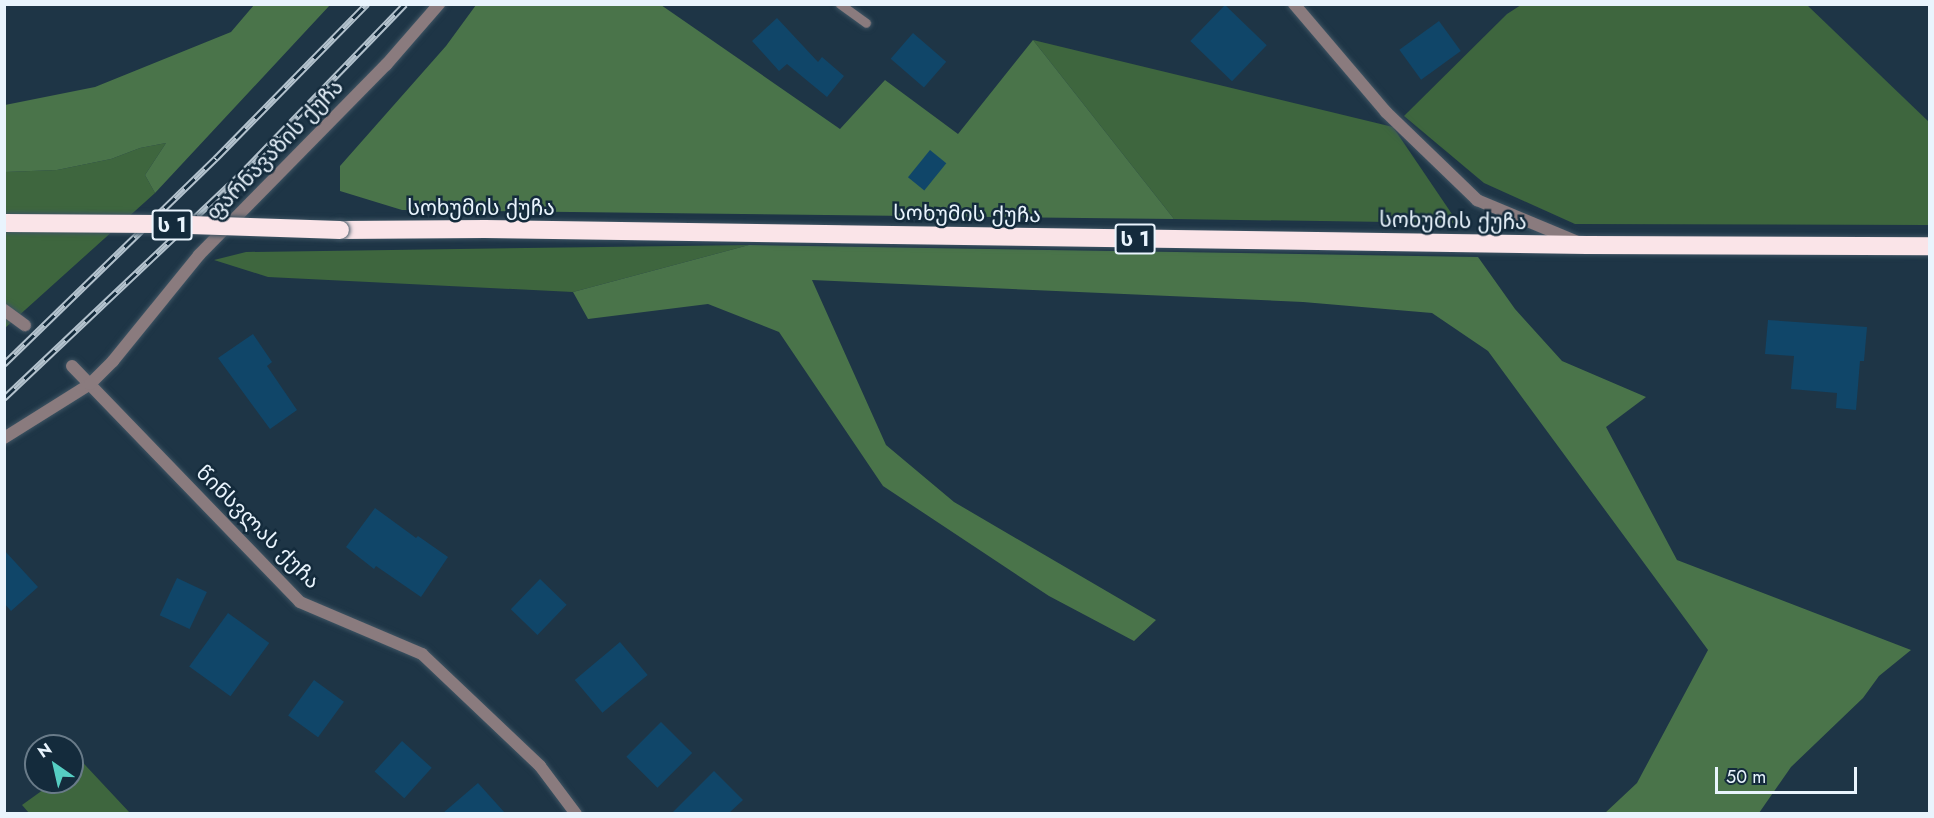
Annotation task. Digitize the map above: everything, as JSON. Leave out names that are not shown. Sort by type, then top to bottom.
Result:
[{"type":"highway","name":"სოხუმის ქუჩა","points":[[4,223],[160,224],[340,230],[486,229],[1587,245],[1929,246]]},
{"type":"street","name":"ფარნავაზის ქუჩა","points":[[4,438],[90,384],[113,362],[199,255],[386,64],[439,4]]},
{"type":"street","points":[[1294,4],[1386,112],[1477,200],[1587,245]]},
{"type":"street","points":[[4,310],[25,325]]},
{"type":"street","name":"წინსვლას ქუჩა","points":[[72,366],[300,602],[422,654],[540,766],[576,813]]},
{"type":"lane","points":[[840,4],[866,23]]},
{"type":"green space","points":[[254,5],[330,5],[155,193],[145,175],[166,143],[140,148],[111,159],[57,170],[5,172],[5,105],[95,87],[231,32]]},
{"type":"green space","points":[[476,5],[661,5],[840,129],[885,80],[958,134],[1033,40],[1174,219],[402,210],[340,191],[340,166],[446,46]]},
{"type":"green space","points":[[1521,5],[1807,5],[1929,122],[1929,225],[1575,224],[1484,183],[1404,116],[1507,14]]},
{"type":"green space","points":[[1033,40],[1393,127],[1458,223],[1174,219]]},
{"type":"green space","points":[[166,143],[145,175],[155,193],[5,328],[4,172],[57,170],[111,159],[140,148]]},
{"type":"green space","points":[[749,245],[573,292],[268,277],[214,260],[246,252]]},
{"type":"green space","points":[[749,245],[1478,257],[1515,309],[1562,361],[1646,397],[1606,427],[1677,560],[1911,650],[1879,676],[1863,698],[1791,767],[1759,813],[1605,813],[1637,783],[1708,650],[1488,351],[1432,313],[1303,302],[812,280],[886,445],[954,502],[1156,620],[1134,641],[1049,596],[883,486],[779,332],[708,304],[588,319],[573,292]]},
{"type":"green space","points":[[84,764],[130,813],[29,813],[22,805],[37,794],[84,794]]},
{"type":"building","points":[[1225,5],[1267,45],[1232,81],[1190,41]]},
{"type":"building","points":[[777,18],[818,62],[822,57],[844,76],[827,97],[787,64],[779,71],[752,41]]},
{"type":"building","points":[[1439,21],[1461,51],[1421,80],[1399,50]]},
{"type":"building","points":[[913,33],[946,62],[924,88],[891,59]]},
{"type":"building","points":[[930,150],[946,163],[924,190],[908,177]]},
{"type":"building","points":[[1768,320],[1867,327],[1864,361],[1860,361],[1856,410],[1836,408],[1837,393],[1791,389],[1794,356],[1765,354]]},
{"type":"building","points":[[253,334],[272,362],[267,366],[297,410],[270,429],[218,358]]},
{"type":"building","points":[[375,508],[416,538],[418,536],[448,557],[421,597],[376,566],[374,569],[346,547]]},
{"type":"building","points":[[4,550],[38,587],[11,611],[4,603]]},
{"type":"building","points":[[177,578],[207,592],[190,629],[160,615]]},
{"type":"building","points":[[540,579],[567,605],[537,635],[511,609]]},
{"type":"building","points":[[228,613],[269,643],[230,696],[189,666]]},
{"type":"building","points":[[620,642],[648,675],[602,713],[575,680]]},
{"type":"building","points":[[314,680],[344,702],[318,737],[288,716]]},
{"type":"building","points":[[661,722],[692,753],[657,788],[626,757]]},
{"type":"building","points":[[402,741],[432,768],[404,798],[375,771]]},
{"type":"building","points":[[714,771],[743,800],[729,813],[672,813]]},
{"type":"building","points":[[478,783],[505,813],[443,813]]},
{"type":"railway","points":[[4,364],[216,158],[367,4]]},
{"type":"railway","points":[[4,398],[239,176],[405,4]]}]
